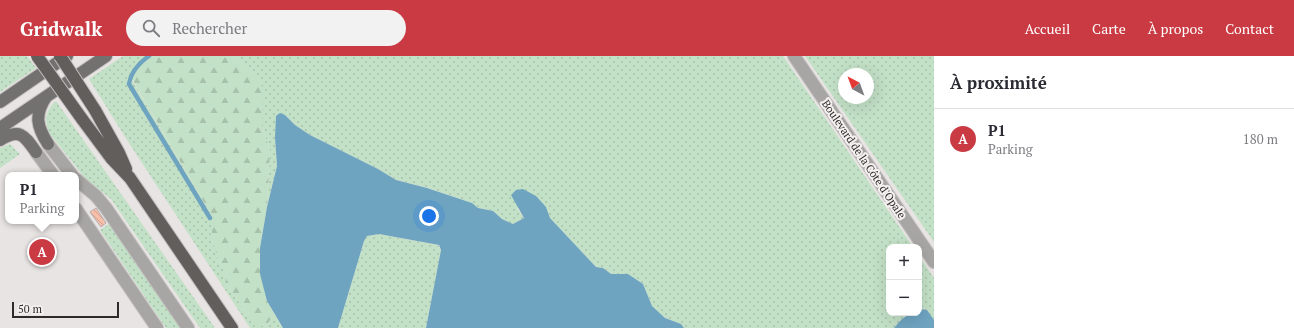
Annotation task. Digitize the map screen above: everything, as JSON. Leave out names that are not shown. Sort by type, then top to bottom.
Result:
[{"type":"highway","points":[[38,56],[111,158],[130,178],[232,328]]},
{"type":"highway","points":[[60,56],[96,110],[119,153],[130,178]]},
{"type":"main road","points":[[0,102],[68,56]]},
{"type":"main road","points":[[0,128],[106,56]]},
{"type":"main road","points":[[48,96],[42,104],[38,116],[40,128],[48,144]]},
{"type":"main road","points":[[0,140],[11,134],[23,135],[36,152]]},
{"type":"lane","name":"Boulevard de la Côte d'Opale","points":[[794,56],[934,262]]},
{"type":"lane","points":[[48,144],[70,172]]},
{"type":"lane","points":[[36,152],[51,172]]},
{"type":"lane","points":[[79,182],[96,196],[106,208],[188,328]]},
{"type":"lane","points":[[79,213],[157,328]]},
{"type":"green space","points":[[0,56],[27,56],[36,68],[0,92]]},
{"type":"green space","points":[[123,56],[154,56],[138,67],[132,80],[212,216],[212,239],[219,261],[225,268],[226,283],[247,314],[265,326],[275,315],[283,328],[250,328],[127,140],[89,79]]},
{"type":"green space","points":[[154,56],[234,56],[252,70],[263,88],[262,126],[270,151],[267,207],[260,248],[267,301],[275,315],[265,326],[257,326],[226,283],[225,268],[219,261],[212,239],[212,216],[132,79],[138,67]]},
{"type":"green space","points":[[234,56],[783,56],[911,244],[886,244],[886,316],[906,316],[894,328],[684,328],[681,324],[665,318],[652,306],[643,284],[628,274],[611,274],[603,268],[596,267],[550,218],[546,207],[517,208],[524,218],[513,224],[502,219],[493,211],[478,208],[472,203],[428,188],[396,180],[378,169],[310,135],[295,125],[285,115],[275,138],[277,166],[267,207],[270,151],[262,126],[262,109],[252,70]]},
{"type":"green space","points":[[805,56],[934,56],[934,242],[838,104],[874,104],[874,68],[838,68],[838,104]]},
{"type":"green space","points":[[56,101],[215,328],[200,328],[111,199],[86,179],[49,133],[46,120],[48,111]]},
{"type":"green space","points":[[10,144],[20,154],[0,168],[0,148]]},
{"type":"green space","points":[[109,224],[180,328],[166,328],[100,230]]},
{"type":"green space","points":[[379,234],[438,245],[441,250],[426,328],[338,328],[364,241],[367,236]]},
{"type":"green space","points":[[922,260],[934,278],[934,320],[927,310],[922,309]]},
{"type":"water","points":[[280,113],[285,115],[295,125],[310,135],[378,169],[396,180],[427,188],[472,203],[478,208],[493,211],[502,219],[513,224],[524,218],[511,195],[516,190],[523,189],[536,196],[546,207],[550,218],[596,267],[603,268],[611,274],[628,274],[643,284],[652,306],[665,318],[681,324],[684,328],[426,328],[441,250],[439,245],[379,234],[367,236],[364,241],[338,328],[283,328],[267,301],[260,274],[260,248],[267,207],[277,166],[275,138],[276,116]]},
{"type":"water","points":[[922,309],[927,310],[934,320],[934,328],[894,328],[905,317],[922,316]]},
{"type":"building","points":[[96,208],[106,223],[101,227],[90,212]]},
{"type":"waterway","points":[[149,56],[136,68],[129,84],[210,218]]},
{"type":"place","name":"P1","points":[[42,252]]}]
